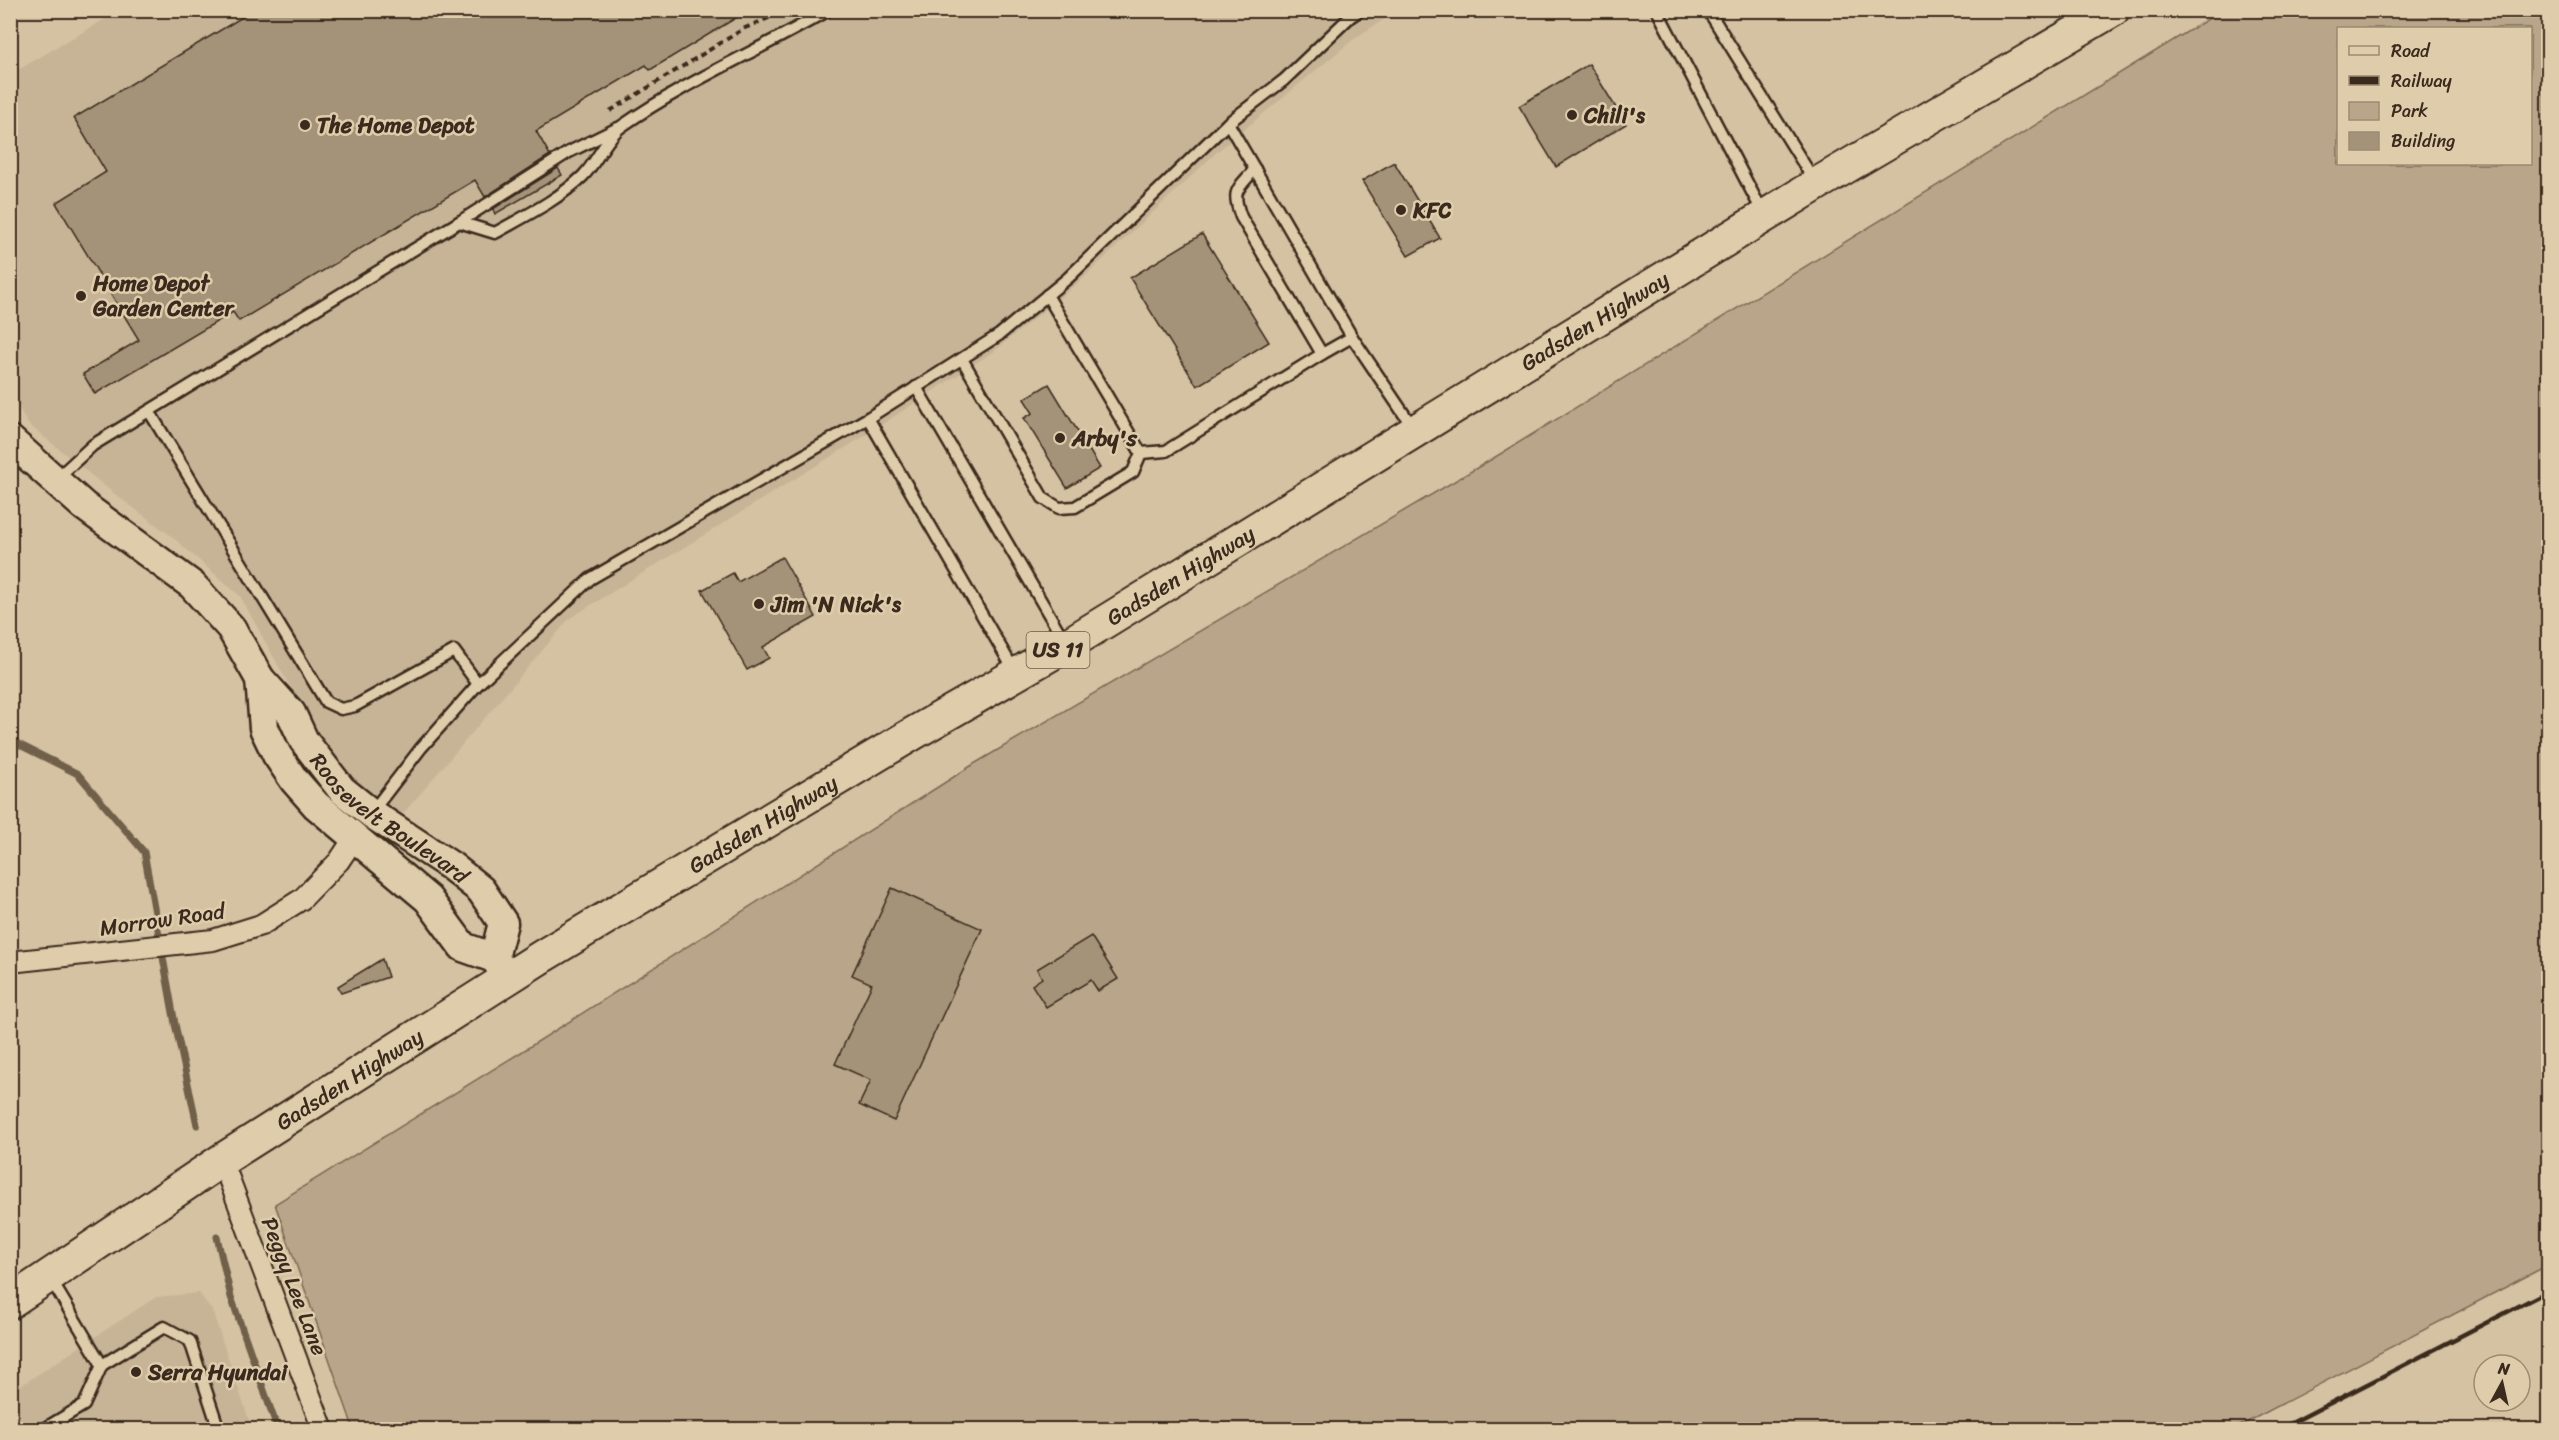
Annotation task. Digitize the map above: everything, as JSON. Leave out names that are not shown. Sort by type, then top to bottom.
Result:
[{"type":"main road","name":"Gadsden Highway","points":[[10,1302],[222,1160],[501,968],[1066,645],[1817,184],[2113,10]]},
{"type":"street","name":"Roosevelt Boulevard","points":[[10,440],[84,506],[192,585],[231,628],[260,679],[291,713],[304,741],[321,766],[342,790],[370,813],[451,866],[481,890],[503,923],[501,968],[463,947],[428,899],[316,805],[294,780],[277,755],[264,728],[260,679]]},
{"type":"street","name":"Morrow Road","points":[[10,962],[213,940],[261,925],[302,898],[339,861],[355,837]]},
{"type":"street","name":"Peggy Lee Lane","points":[[222,1160],[323,1430]]},
{"type":"lane","points":[[54,481],[93,445],[459,222],[569,152],[619,128],[723,65],[829,10]]},
{"type":"lane","points":[[370,813],[421,748],[478,684],[590,579],[868,418],[999,335],[1068,278],[1228,123],[1284,80],[1360,10]]},
{"type":"lane","points":[[1657,10],[1765,217]]},
{"type":"lane","points":[[1708,10],[1817,184]]},
{"type":"lane","points":[[1228,123],[1352,337],[1415,432]]},
{"type":"lane","points":[[459,222],[495,233],[552,200],[583,177],[597,161],[619,128]]},
{"type":"lane","points":[[1255,169],[1237,190],[1235,199],[1238,208],[1322,354]]},
{"type":"lane","points":[[1047,295],[1141,453]]},
{"type":"lane","points":[[1141,453],[1166,451],[1352,337]]},
{"type":"lane","points":[[962,359],[1043,498],[1059,508],[1075,507],[1133,472],[1141,453]]},
{"type":"lane","points":[[916,387],[1066,645]]},
{"type":"lane","points":[[149,411],[326,702],[341,709],[355,706],[454,651],[478,684]]},
{"type":"lane","points":[[868,418],[1016,674]]},
{"type":"lane","points":[[49,1277],[102,1365]]},
{"type":"lane","points":[[42,1430],[84,1405],[102,1365],[164,1327],[190,1341],[219,1430]]},
{"type":"path","points":[[610,111],[745,28],[788,10]]},
{"type":"shaded area","points":[[119,11],[1397,11],[1355,38],[1218,151],[1078,283],[993,352],[861,438],[570,618],[402,815],[353,778],[308,719],[240,596],[170,535],[112,492],[28,424],[11,394],[11,74]]},
{"type":"shaded area","name":"Serra Hyundai","points":[[199,1293],[212,1310],[252,1429],[11,1430],[11,1392],[156,1297]]},
{"type":"green space","points":[[2221,11],[2548,11],[2548,1265],[2234,1429],[354,1430],[275,1204],[523,1051],[974,764],[1492,459]]},
{"type":"building","points":[[254,10],[749,10],[650,70],[646,65],[536,131],[550,155],[485,197],[475,180],[239,321],[233,312],[95,394],[83,374],[139,340],[56,203],[106,172],[74,118]]},
{"type":"building","name":"Chili's","points":[[1589,64],[1626,124],[1556,167],[1519,106]]},
{"type":"building","name":"KFC","points":[[1394,162],[1440,238],[1408,256],[1362,181]]},
{"type":"building","points":[[558,168],[562,175],[495,214],[493,209]]},
{"type":"building","points":[[1202,234],[1269,342],[1197,386],[1130,278]]},
{"type":"building","points":[[1049,384],[1100,468],[1067,488],[1024,418],[1033,413],[1024,399]]},
{"type":"building","name":"Jim 'N Nick's","points":[[782,557],[816,617],[763,647],[769,658],[747,670],[702,590],[733,573],[738,582]]},
{"type":"building","points":[[892,888],[982,929],[894,1121],[859,1105],[871,1080],[835,1064],[872,984],[852,975]]},
{"type":"building","points":[[1091,936],[1118,979],[1098,991],[1091,980],[1046,1007],[1032,985],[1042,978],[1037,969]]},
{"type":"building","points":[[382,959],[388,977],[341,993],[338,986]]},
{"type":"waterway","points":[[10,740],[78,774],[144,852],[175,1024],[197,1125]]},
{"type":"waterway","points":[[217,1237],[231,1297],[278,1430]]},
{"type":"railway","points":[[2278,1430],[2548,1291]]},
{"type":"place","name":"Chili's","points":[[1572,115]]},
{"type":"place","name":"The Home Depot","points":[[305,125]]},
{"type":"place","name":"KFC","points":[[1401,210]]},
{"type":"place","name":"Home Depot Garden Center","points":[[81,296]]},
{"type":"place","name":"Arby's","points":[[1060,438]]},
{"type":"place","name":"Jim 'N Nick's","points":[[759,604]]},
{"type":"place","name":"Serra Hyundai","points":[[136,1372]]}]
